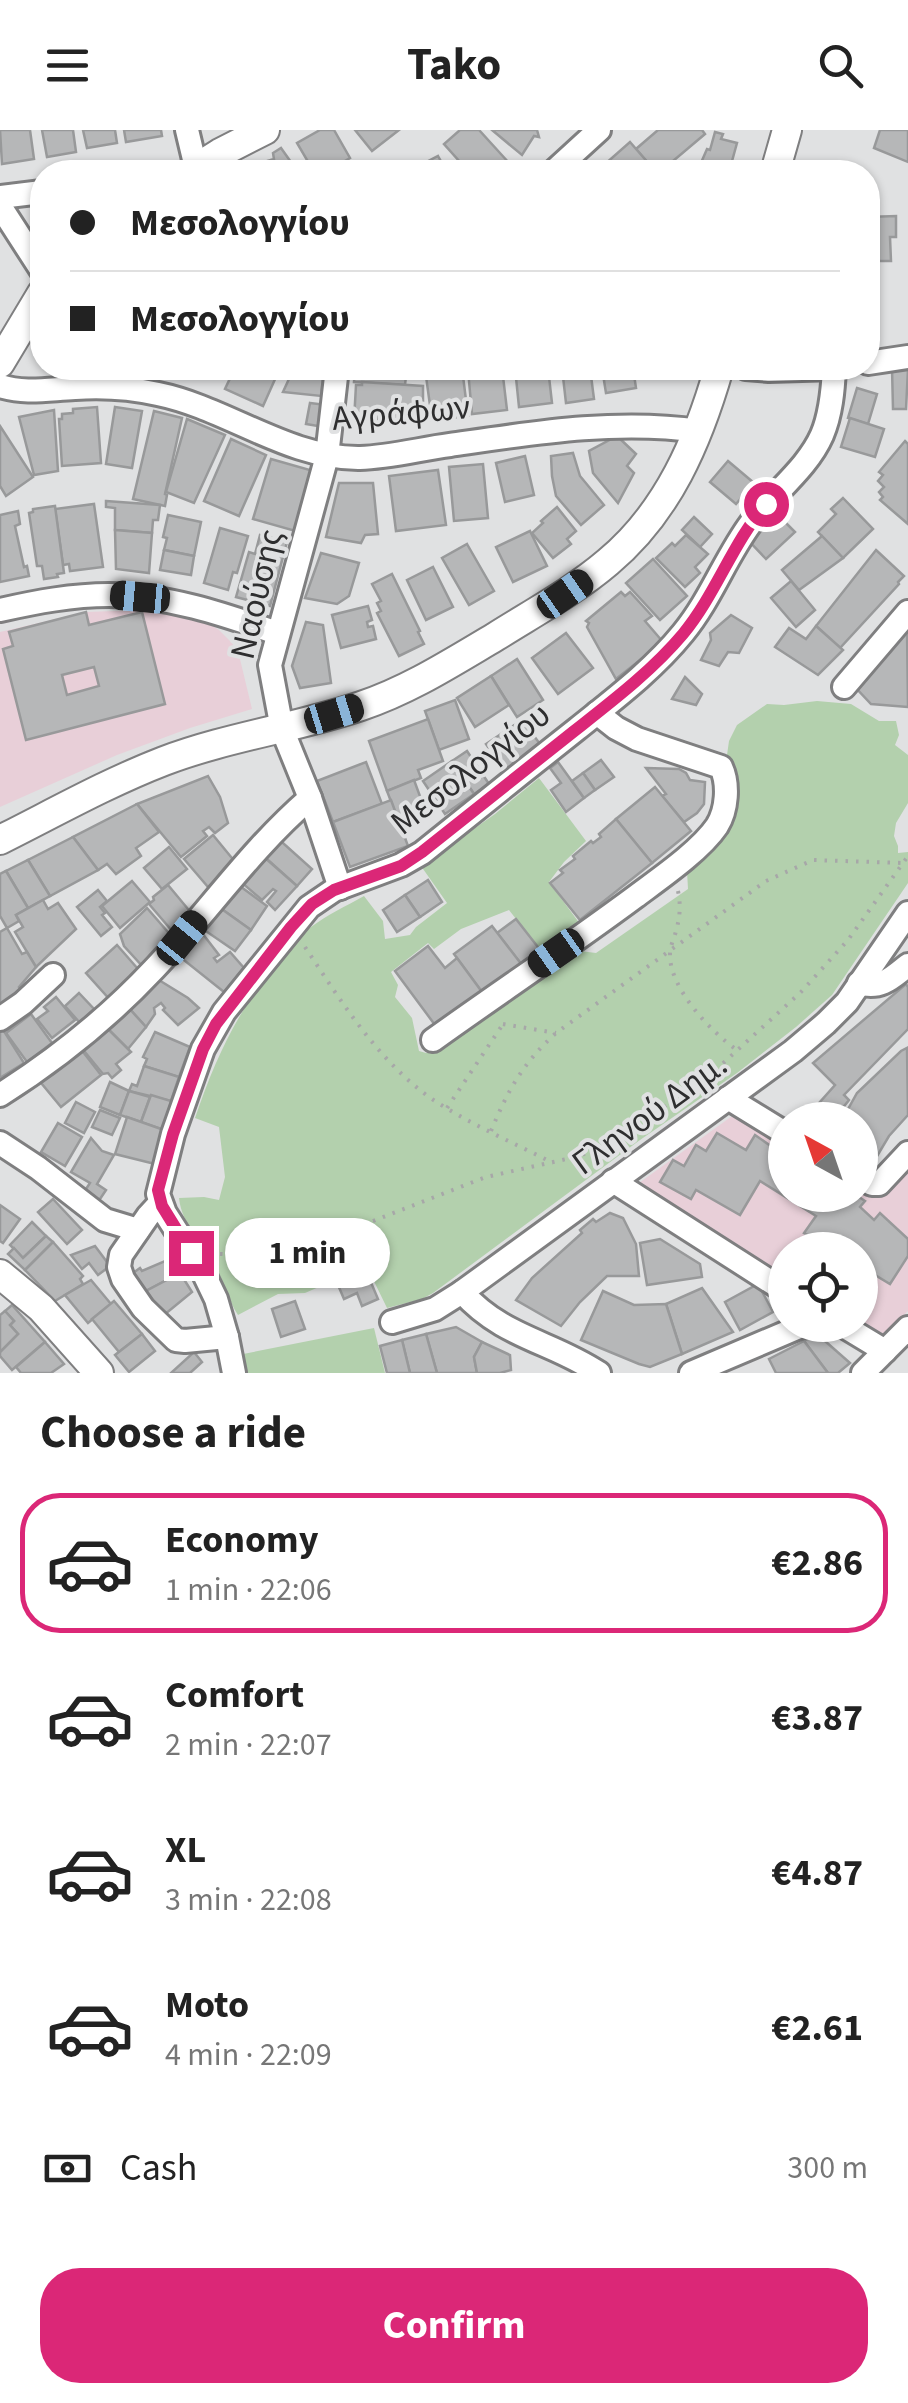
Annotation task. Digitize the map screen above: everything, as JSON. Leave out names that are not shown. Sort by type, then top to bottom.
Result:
[{"type":"street","points":[[187,130],[188,160]]},
{"type":"street","points":[[209,160],[265,130]]},
{"type":"street","points":[[778,160],[787,130]]},
{"type":"street","points":[[564,160],[592,133]]},
{"type":"street","points":[[0,197],[30,193]]},
{"type":"street","points":[[0,206],[30,252]]},
{"type":"street","points":[[0,363],[30,314]]},
{"type":"street","points":[[880,360],[908,357]]},
{"type":"street","name":"Ναούσης","points":[[336,380],[327,456],[270,665],[282,729],[340,888]]},
{"type":"street","points":[[0,840],[165,760],[356,708],[404,689],[582,582],[619,553],[676,478],[700,430],[715,380]]},
{"type":"street","name":"Μεσολογγίου","points":[[160,1203],[160,1178],[208,1036],[291,927],[312,904],[340,888],[401,866],[422,852],[654,664],[704,605],[746,528],[814,448],[826,420],[833,380]]},
{"type":"street","name":"Αγράφων","points":[[0,386],[20,392],[102,387],[161,394],[327,456],[364,458],[606,426],[700,430]]},
{"type":"street","points":[[0,610],[92,595],[140,597],[198,608],[277,633]]},
{"type":"street","points":[[844,687],[908,612]]},
{"type":"street","points":[[433,1040],[674,866],[720,822],[725,805],[724,771],[718,764],[629,735],[597,713]]},
{"type":"street","points":[[0,1095],[69,1048],[107,1016],[156,967],[251,854],[310,798]]},
{"type":"street","name":"Γληνού Δημ.","points":[[392,1322],[435,1309],[462,1292],[793,1051],[846,1002],[908,913]]},
{"type":"street","points":[[859,984],[878,986],[908,966]]},
{"type":"street","points":[[0,1019],[53,975]]},
{"type":"street","points":[[728,1098],[768,1123]]},
{"type":"street","points":[[0,1143],[105,1220],[138,1230]]},
{"type":"street","points":[[878,1184],[908,1153]]},
{"type":"street","points":[[613,1181],[768,1280]]},
{"type":"street","points":[[228,1337],[180,1342],[130,1292],[118,1267],[120,1255],[160,1203],[212,1288],[228,1337],[234,1373]]},
{"type":"street","points":[[0,1274],[40,1308],[99,1373]]},
{"type":"street","points":[[462,1292],[494,1321],[599,1373]]},
{"type":"street","points":[[863,1373],[908,1328]]},
{"type":"street","points":[[691,1373],[768,1340]]},
{"type":"street","points":[[871,1342],[885,1350]]},
{"type":"path","points":[[244,1256],[373,1221],[486,1177],[580,1156],[653,1116],[720,1066],[801,992],[858,926],[908,856]]},
{"type":"path","points":[[491,1132],[513,1082],[556,1033],[766,881],[813,860],[903,863]]},
{"type":"path","points":[[674,866],[680,903],[670,949],[672,968],[696,1011],[737,1050]]},
{"type":"path","points":[[291,927],[356,1022],[414,1085],[446,1108],[554,1164]]},
{"type":"path","points":[[488,1001],[503,1024],[556,1033]]},
{"type":"path","points":[[446,1108],[503,1024]]},
{"type":"shaded area","points":[[143,610],[208,623],[219,630],[239,655],[252,709],[117,755],[0,807],[0,632],[86,612]]},
{"type":"shaded area","points":[[735,1114],[768,1134],[768,1212],[878,1212],[878,1196],[908,1166],[908,1311],[882,1336],[878,1333],[878,1232],[768,1232],[768,1264],[639,1183]]},
{"type":"green space","points":[[767,704],[851,704],[879,721],[896,721],[899,735],[895,745],[908,755],[908,803],[896,823],[894,836],[898,853],[908,852],[908,883],[832,995],[737,1073],[422,1299],[387,1308],[369,1271],[356,1271],[305,1293],[278,1294],[238,1315],[217,1270],[189,1227],[179,1198],[219,1200],[225,1177],[219,1127],[195,1118],[240,1017],[298,939],[317,923],[364,896],[383,921],[385,939],[410,935],[447,903],[421,866],[539,778],[586,841],[549,882],[580,924],[541,951],[509,910],[461,929],[434,949],[428,943],[391,972],[398,985],[395,997],[412,1018],[419,1051],[437,1050],[580,951],[596,953],[688,889],[687,871],[731,827],[737,783],[727,755],[737,725]]},
{"type":"green space","points":[[374,1328],[385,1373],[240,1373],[238,1355]]},
{"type":"building","points":[[0,130],[30,130],[34,159],[2,164]]},
{"type":"building","points":[[42,130],[73,130],[76,152],[47,157]]},
{"type":"building","points":[[83,130],[115,130],[117,143],[87,148]]},
{"type":"building","points":[[124,130],[161,130],[162,136],[126,142]]},
{"type":"building","points":[[320,130],[334,130],[350,158],[307,160],[297,143]]},
{"type":"building","points":[[355,130],[399,130],[372,151]]},
{"type":"building","points":[[460,130],[479,130],[506,160],[458,160],[444,144]]},
{"type":"building","points":[[492,130],[537,130],[539,137],[534,136],[522,155]]},
{"type":"building","points":[[658,130],[702,130],[705,134],[674,160],[646,160],[636,149]]},
{"type":"building","points":[[880,130],[908,130],[908,162],[874,148]]},
{"type":"building","points":[[715,132],[723,134],[721,139],[737,143],[732,160],[702,160]]},
{"type":"building","points":[[630,142],[646,160],[610,160]]},
{"type":"building","points":[[281,148],[290,160],[271,160]]},
{"type":"building","points":[[896,216],[896,237],[890,237],[891,261],[880,261],[880,217]]},
{"type":"building","points":[[892,368],[908,369],[906,409],[893,409]]},
{"type":"building","points":[[229,380],[275,380],[263,406],[225,389]]},
{"type":"building","points":[[288,380],[323,380],[321,396],[283,392]]},
{"type":"building","points":[[354,380],[406,380],[405,385]]},
{"type":"building","points":[[427,380],[464,380],[468,416],[432,420]]},
{"type":"building","points":[[469,380],[503,380],[507,410],[472,414]]},
{"type":"building","points":[[516,380],[549,380],[552,403],[519,407]]},
{"type":"building","points":[[563,380],[592,380],[594,399],[566,403]]},
{"type":"building","points":[[604,380],[635,380],[636,388],[606,393]]},
{"type":"building","points":[[362,382],[423,386],[423,418],[354,421],[356,385]]},
{"type":"building","points":[[857,388],[877,394],[868,424],[848,418]]},
{"type":"building","points":[[310,403],[327,405],[324,427],[306,424]]},
{"type":"building","points":[[97,407],[101,463],[62,466],[59,419],[62,414],[73,413],[73,409]]},
{"type":"building","points":[[115,407],[142,411],[132,468],[106,464]]},
{"type":"building","points":[[54,410],[58,471],[34,475],[19,417]]},
{"type":"building","points":[[154,411],[182,418],[165,506],[133,499]]},
{"type":"building","points":[[850,418],[884,429],[875,457],[841,447]]},
{"type":"building","points":[[187,419],[225,435],[194,503],[166,492]]},
{"type":"building","points":[[0,426],[33,477],[6,496],[0,486]]},
{"type":"building","points":[[617,436],[636,454],[627,466],[634,473],[618,503],[593,473],[589,451]]},
{"type":"building","points":[[231,439],[266,455],[239,516],[204,501]]},
{"type":"building","points":[[905,441],[908,524],[880,500],[883,497],[879,492],[884,487],[878,481],[883,475],[879,472]]},
{"type":"building","points":[[573,453],[580,476],[604,505],[581,525],[556,496],[552,476],[551,456]]},
{"type":"building","points":[[525,456],[534,495],[505,502],[496,463]]},
{"type":"building","points":[[271,459],[317,472],[299,532],[253,519]]},
{"type":"building","points":[[728,461],[754,483],[736,504],[710,482]]},
{"type":"building","points":[[483,464],[488,518],[454,521],[449,467]]},
{"type":"building","points":[[438,470],[446,525],[396,531],[389,476]]},
{"type":"building","points":[[339,483],[373,483],[378,534],[365,535],[361,543],[326,537]]},
{"type":"building","points":[[843,498],[873,529],[843,558],[818,532],[836,514],[831,509]]},
{"type":"building","points":[[106,501],[160,505],[152,533],[115,530],[115,508],[106,507]]},
{"type":"building","points":[[94,504],[103,567],[70,571],[69,564],[63,565],[55,509]]},
{"type":"building","points":[[55,506],[64,573],[44,579],[42,566],[37,566],[29,513]]},
{"type":"building","points":[[557,507],[576,531],[567,539],[571,544],[553,558],[532,533]]},
{"type":"building","points":[[18,511],[20,524],[15,526],[29,576],[0,582],[0,515]]},
{"type":"building","points":[[777,514],[795,532],[766,559],[749,541]]},
{"type":"building","points":[[168,515],[201,522],[194,556],[164,550]]},
{"type":"building","points":[[694,517],[712,534],[700,547],[682,530]]},
{"type":"building","points":[[220,528],[248,536],[228,590],[204,583]]},
{"type":"building","points":[[115,530],[152,533],[149,573],[116,569]]},
{"type":"building","points":[[530,531],[547,566],[513,582],[496,547]]},
{"type":"building","points":[[260,535],[287,542],[270,606],[236,597],[249,552],[255,554]]},
{"type":"building","points":[[686,535],[708,554],[695,567],[700,573],[685,587],[656,558]]},
{"type":"building","points":[[822,536],[843,558],[799,590],[782,570]]},
{"type":"building","points":[[467,544],[494,591],[469,605],[442,558]]},
{"type":"building","points":[[164,550],[194,556],[191,575],[160,570]]},
{"type":"building","points":[[876,550],[904,576],[840,648],[816,626]]},
{"type":"building","points":[[321,553],[359,563],[349,596],[337,604],[305,598]]},
{"type":"building","points":[[653,559],[687,596],[660,620],[626,583]]},
{"type":"building","points":[[433,567],[453,607],[426,620],[407,580]]},
{"type":"building","points":[[392,574],[424,644],[399,656],[377,613],[381,611],[377,603],[381,601],[372,584]]},
{"type":"building","points":[[791,581],[815,610],[796,627],[771,598]]},
{"type":"building","points":[[621,592],[625,596],[630,592],[652,616],[645,621],[663,642],[616,679],[586,621]]},
{"type":"building","points":[[368,606],[372,620],[367,622],[368,627],[373,626],[376,639],[341,648],[332,615]]},
{"type":"building","points":[[86,612],[89,625],[142,612],[165,704],[26,740],[3,649],[13,646],[9,632]],"holes":[[[94,667],[99,686],[67,695],[62,675]]]},
{"type":"building","points":[[731,615],[752,628],[739,653],[728,652],[719,666],[701,660],[711,640],[710,633]]},
{"type":"building","points":[[306,622],[323,625],[331,683],[300,688],[292,666]]},
{"type":"building","points":[[816,626],[843,650],[818,675],[775,647],[789,628],[806,639]]},
{"type":"building","points":[[907,629],[908,707],[871,704],[855,687]]},
{"type":"building","points":[[566,633],[593,668],[558,694],[532,658]]},
{"type":"building","points":[[517,659],[543,700],[517,717],[491,676]]},
{"type":"building","points":[[491,676],[509,705],[475,727],[457,698]]},
{"type":"building","points":[[685,677],[702,694],[696,705],[672,699]]},
{"type":"building","points":[[455,700],[469,739],[439,750],[425,711]]},
{"type":"building","points":[[428,719],[443,761],[418,770],[421,778],[387,791],[369,741]]},
{"type":"building","points":[[522,720],[540,744],[507,769],[486,744]]},
{"type":"building","points":[[467,751],[489,784],[474,794],[452,761]]},
{"type":"building","points":[[601,760],[614,777],[595,790],[583,773]]},
{"type":"building","points":[[452,761],[474,794],[445,814],[423,781]]},
{"type":"building","points":[[366,762],[382,804],[333,822],[317,781]]},
{"type":"building","points":[[558,762],[584,798],[566,812],[551,790],[561,783],[550,768]]},
{"type":"building","points":[[646,768],[679,769],[690,780],[705,782],[704,804],[684,822],[662,796],[666,794]]},
{"type":"building","points":[[583,773],[595,790],[584,798],[572,781]]},
{"type":"building","points":[[208,776],[228,823],[215,833],[209,827],[203,831],[207,836],[181,857],[137,804]]},
{"type":"building","points":[[414,780],[428,818],[401,828],[387,791]]},
{"type":"building","points":[[655,787],[691,831],[652,863],[616,819]]},
{"type":"building","points":[[391,800],[408,846],[350,867],[333,822]]},
{"type":"building","points":[[137,804],[159,832],[136,848],[141,856],[116,874],[107,864],[98,870],[73,837]]},
{"type":"building","points":[[616,819],[652,863],[580,920],[550,883],[575,859],[573,856],[601,837],[599,834]]},
{"type":"building","points":[[213,835],[236,863],[208,887],[184,859]]},
{"type":"building","points":[[274,835],[312,869],[297,886],[259,852]]},
{"type":"building","points":[[73,837],[98,870],[50,896],[28,860]]},
{"type":"building","points":[[169,847],[187,869],[162,889],[144,868]]},
{"type":"building","points":[[264,857],[297,886],[275,910],[267,902],[276,891],[273,889],[262,900],[241,882]]},
{"type":"building","points":[[28,860],[50,896],[28,908],[6,871]]},
{"type":"building","points":[[6,871],[28,908],[16,915],[19,921],[7,928],[0,916],[0,874]]},
{"type":"building","points":[[428,880],[442,902],[420,917],[405,895]]},
{"type":"building","points":[[132,881],[150,902],[120,928],[102,906]]},
{"type":"building","points":[[233,881],[267,906],[251,930],[216,905]]},
{"type":"building","points":[[168,885],[193,915],[173,932],[149,904]]},
{"type":"building","points":[[98,890],[107,901],[100,907],[105,913],[102,915],[112,927],[101,936],[77,907]]},
{"type":"building","points":[[405,895],[420,917],[397,932],[383,910]]},
{"type":"building","points":[[43,900],[48,909],[58,903],[76,929],[36,967],[15,932],[23,927],[16,915]]},
{"type":"building","points":[[216,905],[251,930],[235,951],[200,927]]},
{"type":"building","points":[[147,908],[173,938],[144,968],[124,946],[120,934]]},
{"type":"building","points":[[516,919],[541,951],[522,965],[497,933]]},
{"type":"building","points":[[492,926],[522,965],[482,992],[454,954]]},
{"type":"building","points":[[7,928],[22,954],[27,952],[36,967],[19,987],[24,994],[0,1008],[0,932]]},
{"type":"building","points":[[199,929],[219,955],[214,958],[217,962],[230,952],[244,968],[224,992],[175,953]]},
{"type":"building","points":[[117,945],[138,969],[131,975],[136,980],[112,1002],[86,973]]},
{"type":"building","points":[[428,946],[445,968],[457,958],[482,992],[435,1025],[395,971]]},
{"type":"building","points":[[154,977],[199,1008],[178,1025],[161,1003],[154,1008],[155,1014],[146,1027],[127,1006]]},
{"type":"building","points":[[906,984],[908,1029],[844,1095],[847,1102],[820,1102],[835,1085],[813,1063]]},
{"type":"building","points":[[79,993],[94,1009],[80,1023],[65,1006]]},
{"type":"building","points":[[56,997],[75,1020],[52,1038],[37,1019],[48,1011],[44,1007]]},
{"type":"building","points":[[127,1006],[146,1027],[128,1049],[104,1025]]},
{"type":"building","points":[[31,1014],[52,1043],[27,1062],[6,1033]]},
{"type":"building","points":[[104,1025],[131,1052],[116,1064],[121,1070],[112,1078],[103,1074],[80,1046]]},
{"type":"building","points":[[0,1030],[24,1063],[0,1078]]},
{"type":"building","points":[[155,1032],[190,1047],[179,1077],[144,1066],[147,1059],[143,1057]]},
{"type":"building","points":[[80,1048],[101,1075],[61,1107],[37,1078]]},
{"type":"building","points":[[907,1048],[908,1115],[878,1155],[878,1102],[852,1102]]},
{"type":"building","points":[[144,1066],[179,1077],[171,1101],[129,1091],[132,1084],[137,1086]]},
{"type":"building","points":[[110,1082],[129,1091],[120,1115],[100,1107]]},
{"type":"building","points":[[129,1091],[150,1097],[141,1122],[120,1115]]},
{"type":"building","points":[[151,1095],[171,1101],[164,1130],[141,1122]]},
{"type":"building","points":[[76,1102],[95,1112],[84,1133],[65,1123]]},
{"type":"building","points":[[100,1110],[120,1118],[112,1135],[92,1127]]},
{"type":"building","points":[[127,1117],[164,1130],[155,1164],[115,1154]]},
{"type":"building","points":[[58,1123],[82,1137],[65,1166],[41,1152]]},
{"type":"building","points":[[717,1133],[746,1150],[755,1135],[768,1144],[768,1186],[760,1181],[740,1215],[696,1190],[691,1199],[660,1182],[673,1160],[684,1166],[696,1145],[706,1151]]},
{"type":"building","points":[[91,1138],[102,1151],[114,1155],[97,1184],[106,1190],[98,1202],[84,1192],[90,1183],[71,1172]]},
{"type":"building","points":[[53,1199],[82,1230],[67,1244],[38,1212]]},
{"type":"building","points":[[0,1205],[20,1219],[3,1243],[0,1241]]},
{"type":"building","points":[[810,1212],[865,1212],[874,1220],[880,1213],[908,1239],[908,1256],[890,1284],[878,1277],[878,1232],[805,1232],[816,1216]]},
{"type":"building","points":[[610,1213],[623,1218],[636,1244],[639,1276],[607,1276],[561,1326],[516,1300],[532,1278],[582,1233],[580,1230],[593,1219],[596,1222]]},
{"type":"building","points":[[32,1222],[46,1236],[23,1258],[10,1245]]},
{"type":"building","points":[[46,1236],[53,1242],[25,1270],[8,1254],[14,1248],[23,1258]]},
{"type":"building","points":[[660,1239],[700,1264],[702,1277],[647,1285],[640,1243]]},
{"type":"building","points":[[53,1242],[83,1276],[83,1284],[55,1301],[25,1270]]},
{"type":"building","points":[[95,1246],[110,1266],[98,1275],[89,1263],[82,1269],[71,1255]]},
{"type":"building","points":[[172,1258],[180,1273],[146,1291],[133,1273]]},
{"type":"building","points":[[180,1273],[192,1292],[164,1315],[146,1291]]},
{"type":"building","points":[[367,1273],[378,1299],[362,1306],[357,1293],[344,1299],[338,1285]]},
{"type":"building","points":[[91,1280],[111,1304],[88,1323],[65,1295]]},
{"type":"building","points":[[758,1284],[768,1303],[768,1315],[740,1330],[725,1302]]},
{"type":"building","points":[[702,1288],[733,1332],[682,1354],[666,1304]]},
{"type":"building","points":[[603,1291],[634,1305],[666,1304],[682,1354],[650,1367],[581,1340]]},
{"type":"building","points":[[114,1301],[142,1334],[119,1352],[92,1319]]},
{"type":"building","points":[[295,1301],[305,1329],[281,1337],[272,1309]]},
{"type":"building","points":[[12,1305],[45,1342],[12,1370],[0,1352],[18,1334],[5,1311]]},
{"type":"building","points":[[5,1311],[18,1334],[0,1352],[0,1315]]},
{"type":"building","points":[[456,1327],[482,1342],[474,1357],[477,1373],[437,1373],[426,1334]]},
{"type":"building","points":[[142,1334],[155,1351],[129,1372],[115,1355]]},
{"type":"building","points":[[426,1334],[437,1373],[410,1373],[402,1340]]},
{"type":"building","points":[[402,1340],[410,1373],[387,1373],[380,1346]]},
{"type":"building","points":[[45,1342],[64,1364],[51,1373],[21,1373],[16,1367]]},
{"type":"building","points":[[482,1342],[510,1355],[511,1370],[477,1373],[474,1357]]},
{"type":"building","points":[[805,1342],[826,1342],[850,1363],[838,1373],[828,1373]]},
{"type":"building","points":[[805,1342],[828,1373],[776,1373],[769,1359]]},
{"type":"building","points":[[194,1352],[202,1362],[190,1373],[171,1373]]},
{"type":"route","points":[[191,1253],[158,1199],[158,1190],[203,1049],[224,1012],[312,904],[334,890],[401,866],[422,852],[654,664],[700,611],[741,537],[766,504]]}]
